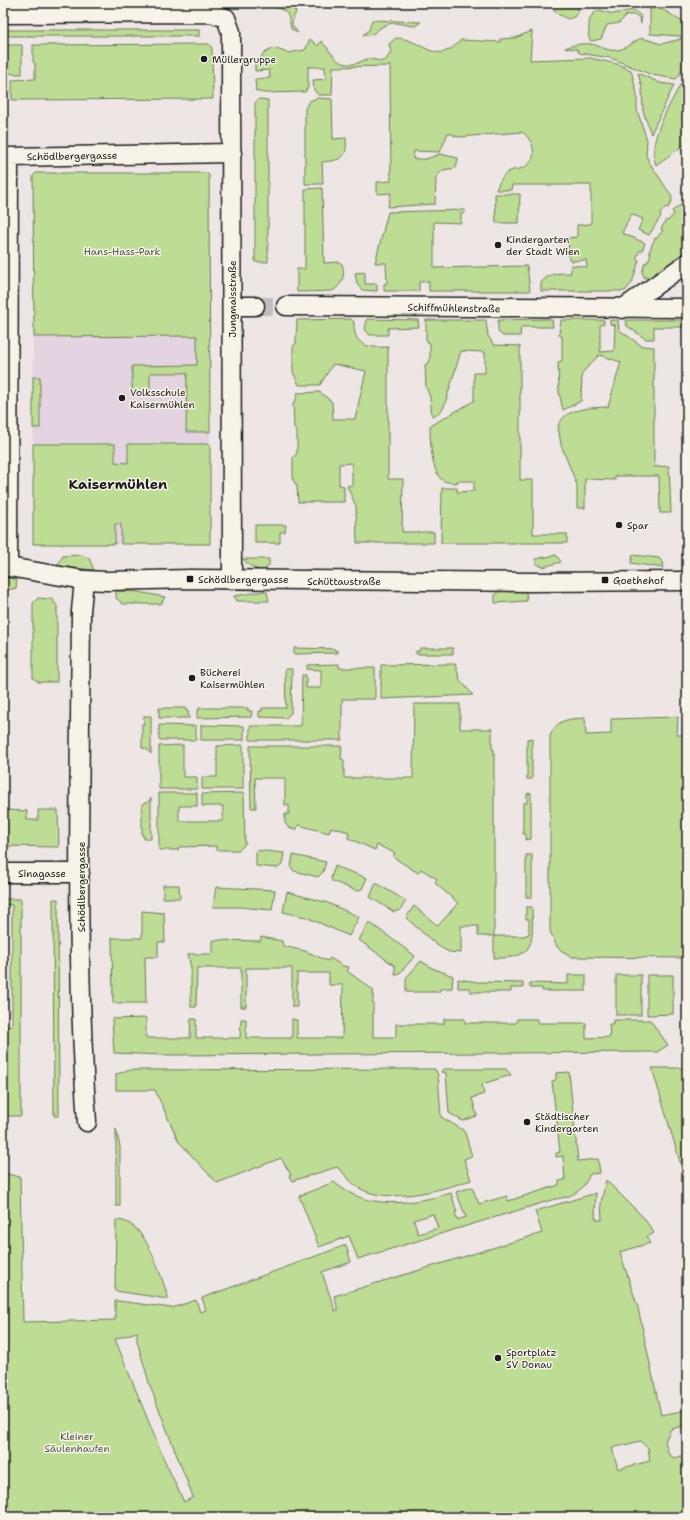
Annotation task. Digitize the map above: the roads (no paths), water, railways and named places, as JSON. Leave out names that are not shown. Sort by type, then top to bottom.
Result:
[{"type":"street","name":"Jungmaisstraße","points":[[3,14],[211,13],[227,21],[231,32],[232,580]]},
{"type":"street","name":"Schödlbergergasse","points":[[5,566],[6,300],[9,157],[232,153]]},
{"type":"street","points":[[622,309],[687,263]]},
{"type":"street","points":[[232,306],[255,306]]},
{"type":"street","name":"Schiffmühlenstraße","points":[[286,306],[622,309],[687,308]]},
{"type":"street","name":"Schüttaustraße","points":[[5,566],[84,580],[523,582],[687,581]]},
{"type":"street","name":"Schödlbergergasse","points":[[84,580],[81,611],[80,873],[83,1062],[87,1122]]},
{"type":"street","name":"Sinagasse","points":[[3,873],[80,873]]},
{"type":"tunnel","points":[[255,306],[286,306]]},
{"type":"place","name":"Müllergruppe","points":[[204,59]]},
{"type":"place","name":"Kindergarten der Stadt Wien","points":[[498,245]]},
{"type":"place","name":"Volksschule Kaisermühlen","points":[[122,398]]},
{"type":"place","name":"Spar","points":[[619,525]]},
{"type":"place","name":"Schödlbergergasse","points":[[190,579]]},
{"type":"place","name":"Goethehof","points":[[605,580]]},
{"type":"place","name":"Bücherei Kaisermühlen","points":[[192,678]]},
{"type":"place","name":"Städtischer Kindergarten","points":[[527,1122]]},
{"type":"place","name":"Sportplatz SV Donau","points":[[498,1358]]},
{"type":"district","name":"Kaisermühlen","points":[[118,484]]},
{"type":"park label","name":"Hans-Hass-Park","points":[[122,251]]},
{"type":"park label","name":"Kleiner Säulenhaufen","points":[[77,1442]]}]
